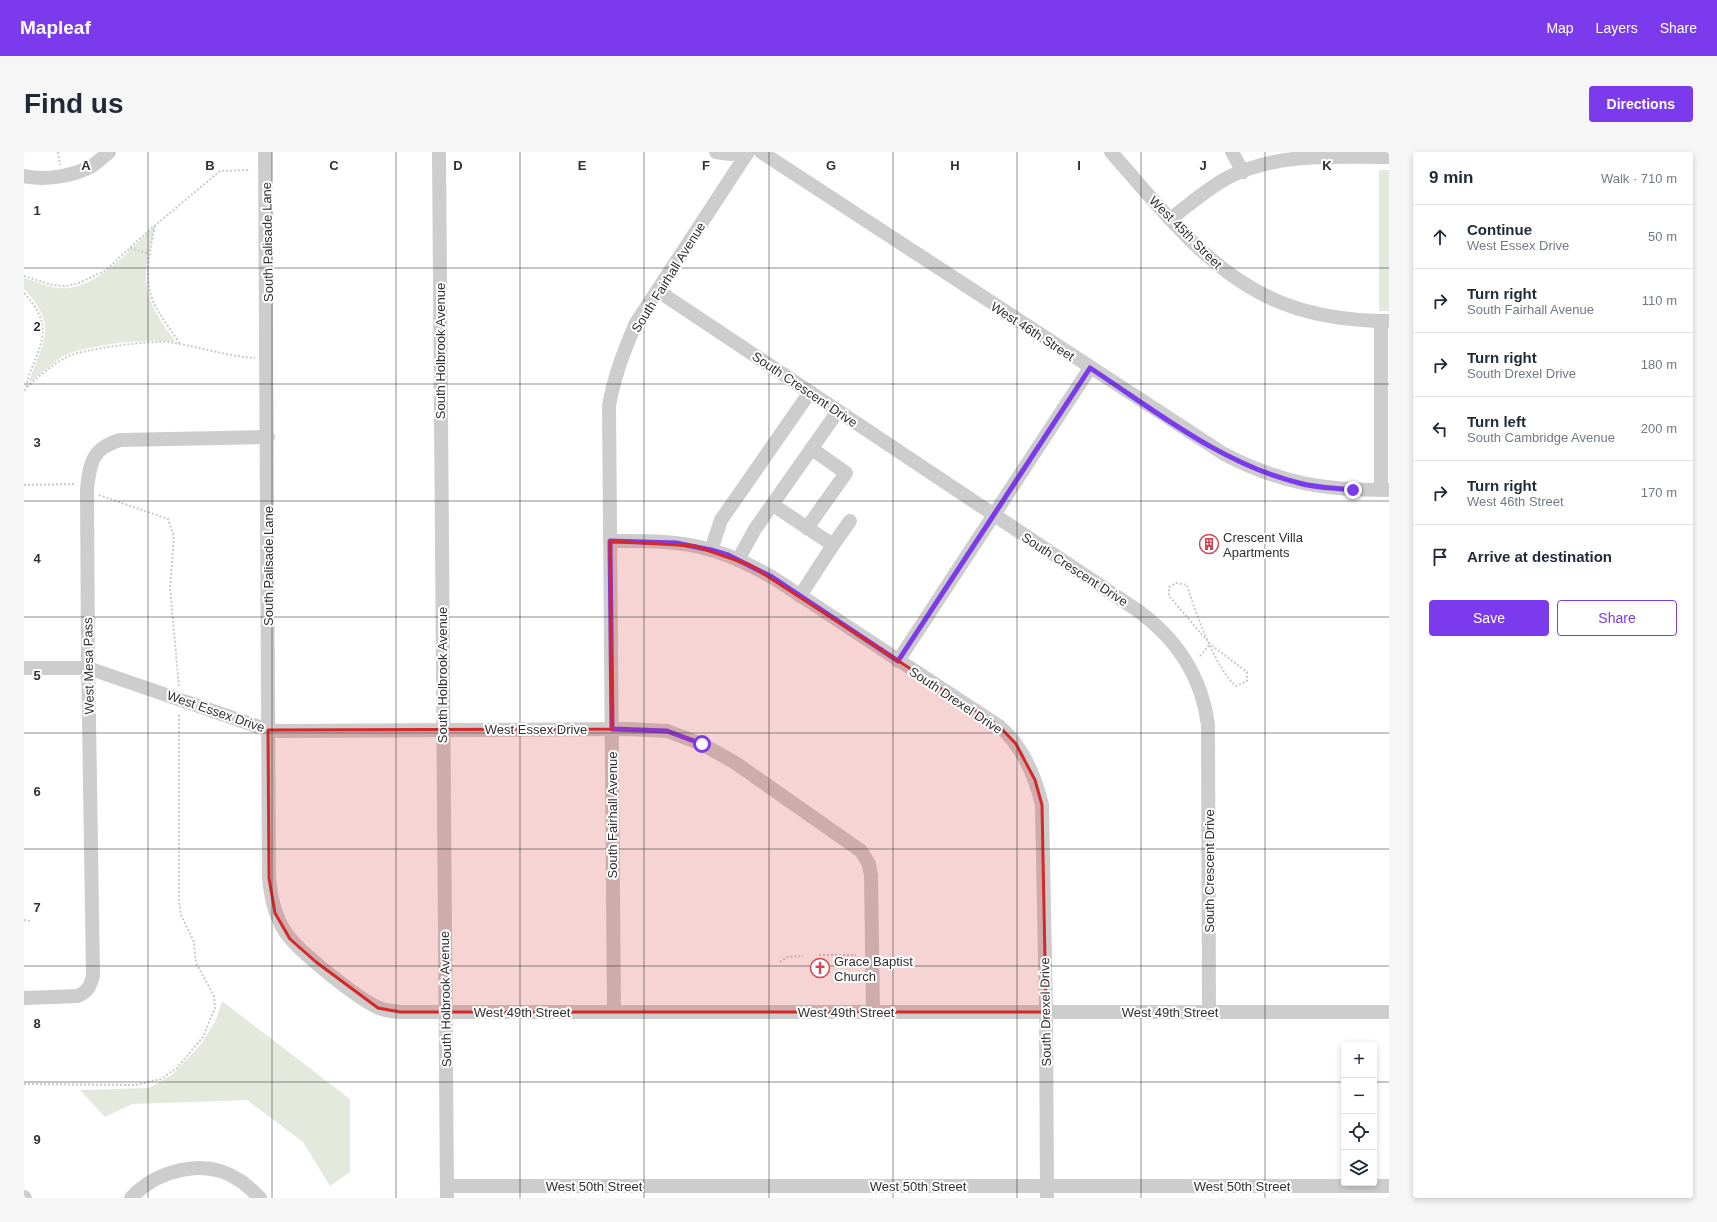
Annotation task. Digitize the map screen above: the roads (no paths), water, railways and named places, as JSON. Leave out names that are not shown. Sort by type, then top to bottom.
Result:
[{"type":"street","points":[[24,176],[57,177],[71,174],[93,165],[109,152]]},
{"type":"street","name":"South Palisade Lane","points":[[265,152],[268,359],[269,878],[275,913],[290,938],[317,964]]},
{"type":"street","name":"South Holbrook Avenue","points":[[439,152],[442,730],[447,1192]]},
{"type":"street","points":[[716,152],[730,154],[742,152]]},
{"type":"street","name":"South Fairhall Avenue","points":[[614,1012],[609,406],[623,351],[636,323],[748,152]]},
{"type":"street","name":"West 46th Street","points":[[761,152],[1202,441],[1257,470],[1311,485],[1353,490],[1385,490]]},
{"type":"street","name":"West 45th Street","points":[[1111,152],[1170,219],[1217,265],[1261,293],[1281,303],[1320,314],[1385,321]]},
{"type":"street","points":[[1232,152],[1243,172]]},
{"type":"street","points":[[1170,219],[1227,178],[1275,157],[1311,155],[1389,157]]},
{"type":"street","name":"South Crescent Drive","points":[[658,291],[1148,618],[1176,646],[1190,668],[1199,689],[1208,725],[1209,1013]]},
{"type":"street","points":[[1385,321],[1385,490]]},
{"type":"street","points":[[898,661],[1090,368]]},
{"type":"street","points":[[711,550],[721,520],[810,392]]},
{"type":"street","points":[[738,560],[755,529],[838,411]]},
{"type":"street","name":"West Mesa Pass","points":[[24,998],[68,998],[78,996],[85,992],[90,986],[93,976],[87,490],[90,467],[94,457],[108,443],[120,440],[268,437]]},
{"type":"street","points":[[807,528],[846,473],[812,449]]},
{"type":"street","points":[[773,504],[833,545]]},
{"type":"street","points":[[800,596],[850,521]]},
{"type":"street","name":"South Drexel Drive","points":[[610,541],[671,542],[711,550],[738,560],[772,577],[1006,733],[1016,744],[1035,780],[1042,805],[1046,1012],[1047,1192]]},
{"type":"street","name":"West Essex Drive","points":[[24,668],[88,668],[268,730],[612,729],[667,731],[702,744],[734,762],[861,851],[869,864],[871,876],[873,1012]]},
{"type":"street","name":"West 49th Street","points":[[317,964],[378,1008],[400,1012],[1389,1012]]},
{"type":"street","points":[[131,1198],[145,1185],[160,1176],[178,1171],[195,1169],[221,1172],[234,1177],[260,1198]]},
{"type":"street","name":"West 50th Street","points":[[447,1192],[1047,1192],[1389,1186]]},
{"type":"place","name":"Crescent Villa Apartments","points":[[1209,544]]},
{"type":"place","name":"Grace Baptist Church","points":[[820,968]]}]
